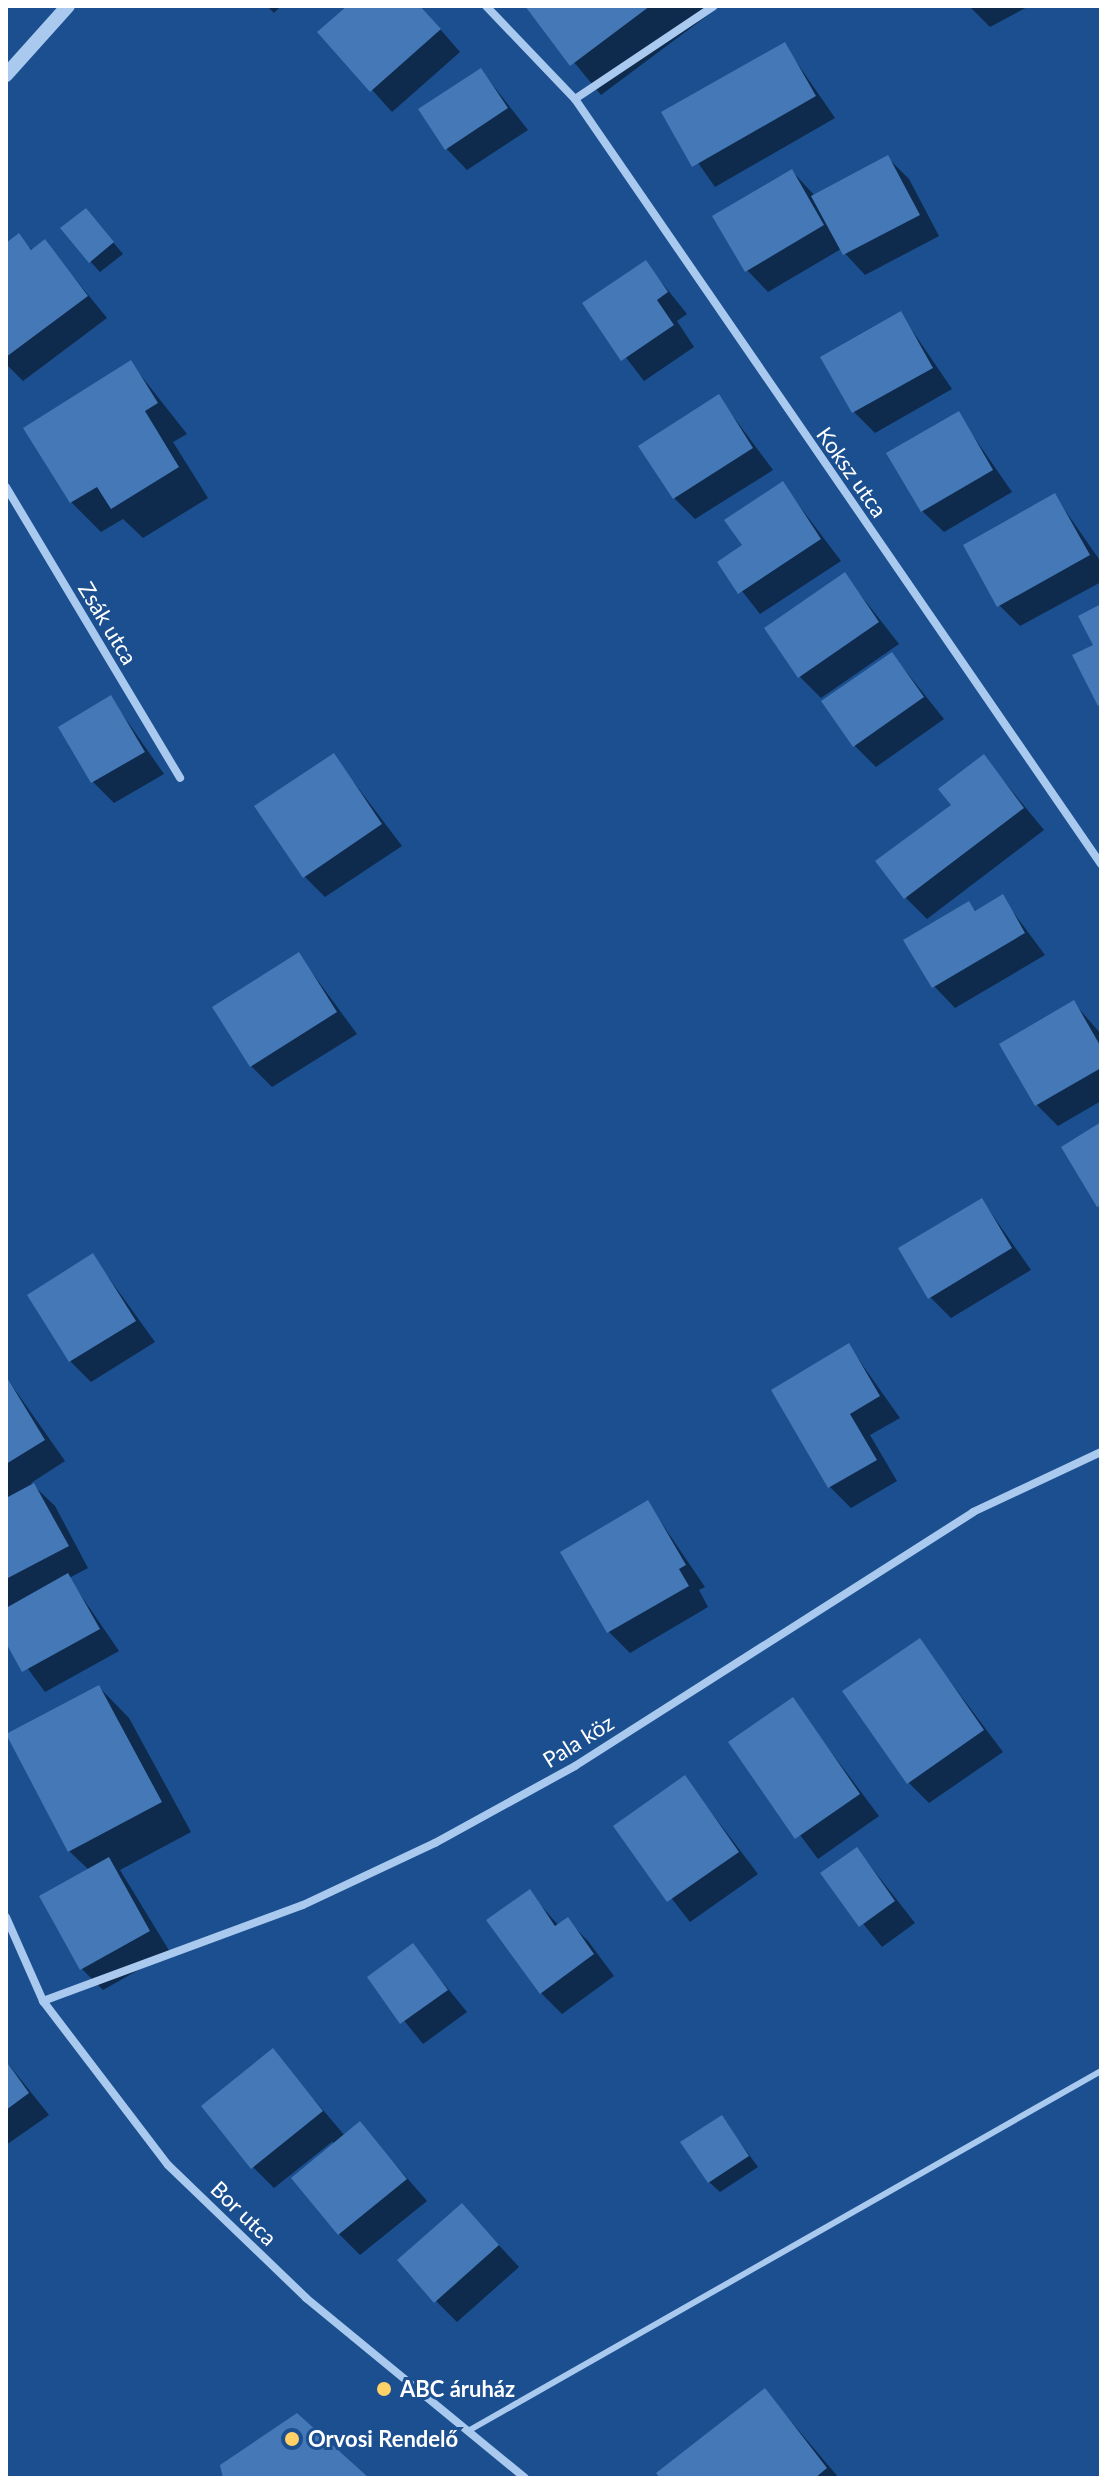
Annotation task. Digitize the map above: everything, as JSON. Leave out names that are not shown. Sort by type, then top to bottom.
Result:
[{"type":"street","points":[[6,75],[68,6]]},
{"type":"street","name":"Koksz utca","points":[[486,6],[575,99],[1101,864]]},
{"type":"street","points":[[575,99],[714,6]]},
{"type":"street","name":"Zsák utca","points":[[6,487],[180,778]]},
{"type":"street","name":"Pala köz","points":[[43,2001],[303,1905],[435,1843],[575,1766],[973,1512],[1101,1452]]},
{"type":"street","name":"Bor utca","points":[[6,1917],[43,2001],[168,2165],[306,2298],[525,2478]]},
{"type":"lane","points":[[468,2431],[1101,2071]]},
{"type":"building","points":[[347,6],[420,6],[441,29],[370,92],[317,32]]},
{"type":"building","points":[[525,6],[650,6],[570,66]]},
{"type":"building","points":[[785,42],[816,96],[692,167],[661,112]]},
{"type":"building","points":[[481,68],[508,108],[445,150],[418,109]]},
{"type":"building","points":[[888,155],[920,215],[843,255],[811,196]]},
{"type":"building","points":[[792,169],[824,225],[745,272],[712,216]]},
{"type":"building","points":[[86,208],[114,242],[89,263],[60,228]]},
{"type":"building","points":[[19,233],[31,250],[45,239],[88,296],[6,357],[6,243]]},
{"type":"building","points":[[646,260],[668,292],[657,300],[674,325],[621,361],[582,303]]},
{"type":"building","points":[[901,311],[933,368],[852,413],[820,357]]},
{"type":"building","points":[[131,360],[158,403],[145,411],[179,467],[111,509],[97,487],[70,503],[23,428]]},
{"type":"building","points":[[719,394],[753,448],[673,499],[638,446]]},
{"type":"building","points":[[959,411],[993,470],[921,512],[886,453]]},
{"type":"building","points":[[783,481],[821,539],[738,594],[717,562],[742,545],[724,520]]},
{"type":"building","points":[[1055,493],[1090,555],[997,607],[963,545]]},
{"type":"building","points":[[845,572],[879,622],[798,678],[764,628]]},
{"type":"building","points":[[1101,604],[1101,704],[1098,706],[1072,655],[1093,645],[1078,616]]},
{"type":"building","points":[[892,652],[924,697],[853,747],[821,701]]},
{"type":"building","points":[[111,695],[145,752],[91,783],[58,727]]},
{"type":"building","points":[[334,753],[382,824],[303,878],[254,806]]},
{"type":"building","points":[[984,754],[1024,808],[904,899],[875,861],[951,805],[938,789]]},
{"type":"building","points":[[1003,894],[1025,933],[932,988],[903,940],[969,901],[975,911]]},
{"type":"building","points":[[299,952],[337,1012],[250,1067],[212,1007]]},
{"type":"building","points":[[1074,1000],[1101,1047],[1101,1068],[1035,1106],[999,1044]]},
{"type":"building","points":[[1101,1122],[1101,1205],[1097,1207],[1061,1147]]},
{"type":"building","points":[[982,1198],[1012,1248],[928,1299],[898,1248]]},
{"type":"building","points":[[93,1253],[136,1321],[69,1362],[27,1295]]},
{"type":"building","points":[[849,1343],[880,1396],[850,1414],[877,1460],[828,1488],[771,1390]]},
{"type":"building","points":[[6,1376],[45,1440],[6,1464]]},
{"type":"building","points":[[34,1483],[69,1546],[6,1579],[6,1498]]},
{"type":"building","points":[[648,1500],[686,1565],[679,1569],[689,1586],[607,1633],[560,1552]]},
{"type":"building","points":[[68,1573],[100,1629],[22,1672],[6,1643],[6,1608]]},
{"type":"building","points":[[920,1638],[984,1730],[907,1784],[842,1691]]},
{"type":"building","points":[[99,1685],[162,1802],[68,1852],[6,1734]]},
{"type":"building","points":[[793,1697],[860,1794],[795,1839],[728,1742]]},
{"type":"building","points":[[685,1775],[739,1852],[667,1902],[613,1826]]},
{"type":"building","points":[[857,1847],[895,1901],[859,1927],[820,1873]]},
{"type":"building","points":[[109,1857],[150,1931],[80,1970],[39,1896]]},
{"type":"building","points":[[530,1889],[555,1926],[568,1917],[594,1954],[540,1994],[486,1920]]},
{"type":"building","points":[[413,1943],[448,1990],[400,2024],[367,1977]]},
{"type":"building","points":[[273,2048],[323,2111],[251,2169],[201,2106]]},
{"type":"building","points":[[6,2061],[29,2093],[6,2110]]},
{"type":"building","points":[[722,2115],[749,2156],[708,2183],[680,2142]]},
{"type":"building","points":[[360,2121],[407,2179],[338,2235],[291,2178]]},
{"type":"building","points":[[462,2203],[499,2245],[434,2303],[397,2260]]},
{"type":"building","points":[[765,2388],[827,2468],[815,2478],[660,2478],[656,2473]]},
{"type":"building","name":"Orvosi Rendelő","points":[[297,2413],[369,2478],[223,2478],[220,2465]]},
{"type":"place","name":"ABC áruház","points":[[384,2389]]},
{"type":"place","name":"Orvosi Rendelő","points":[[292,2439]]}]
